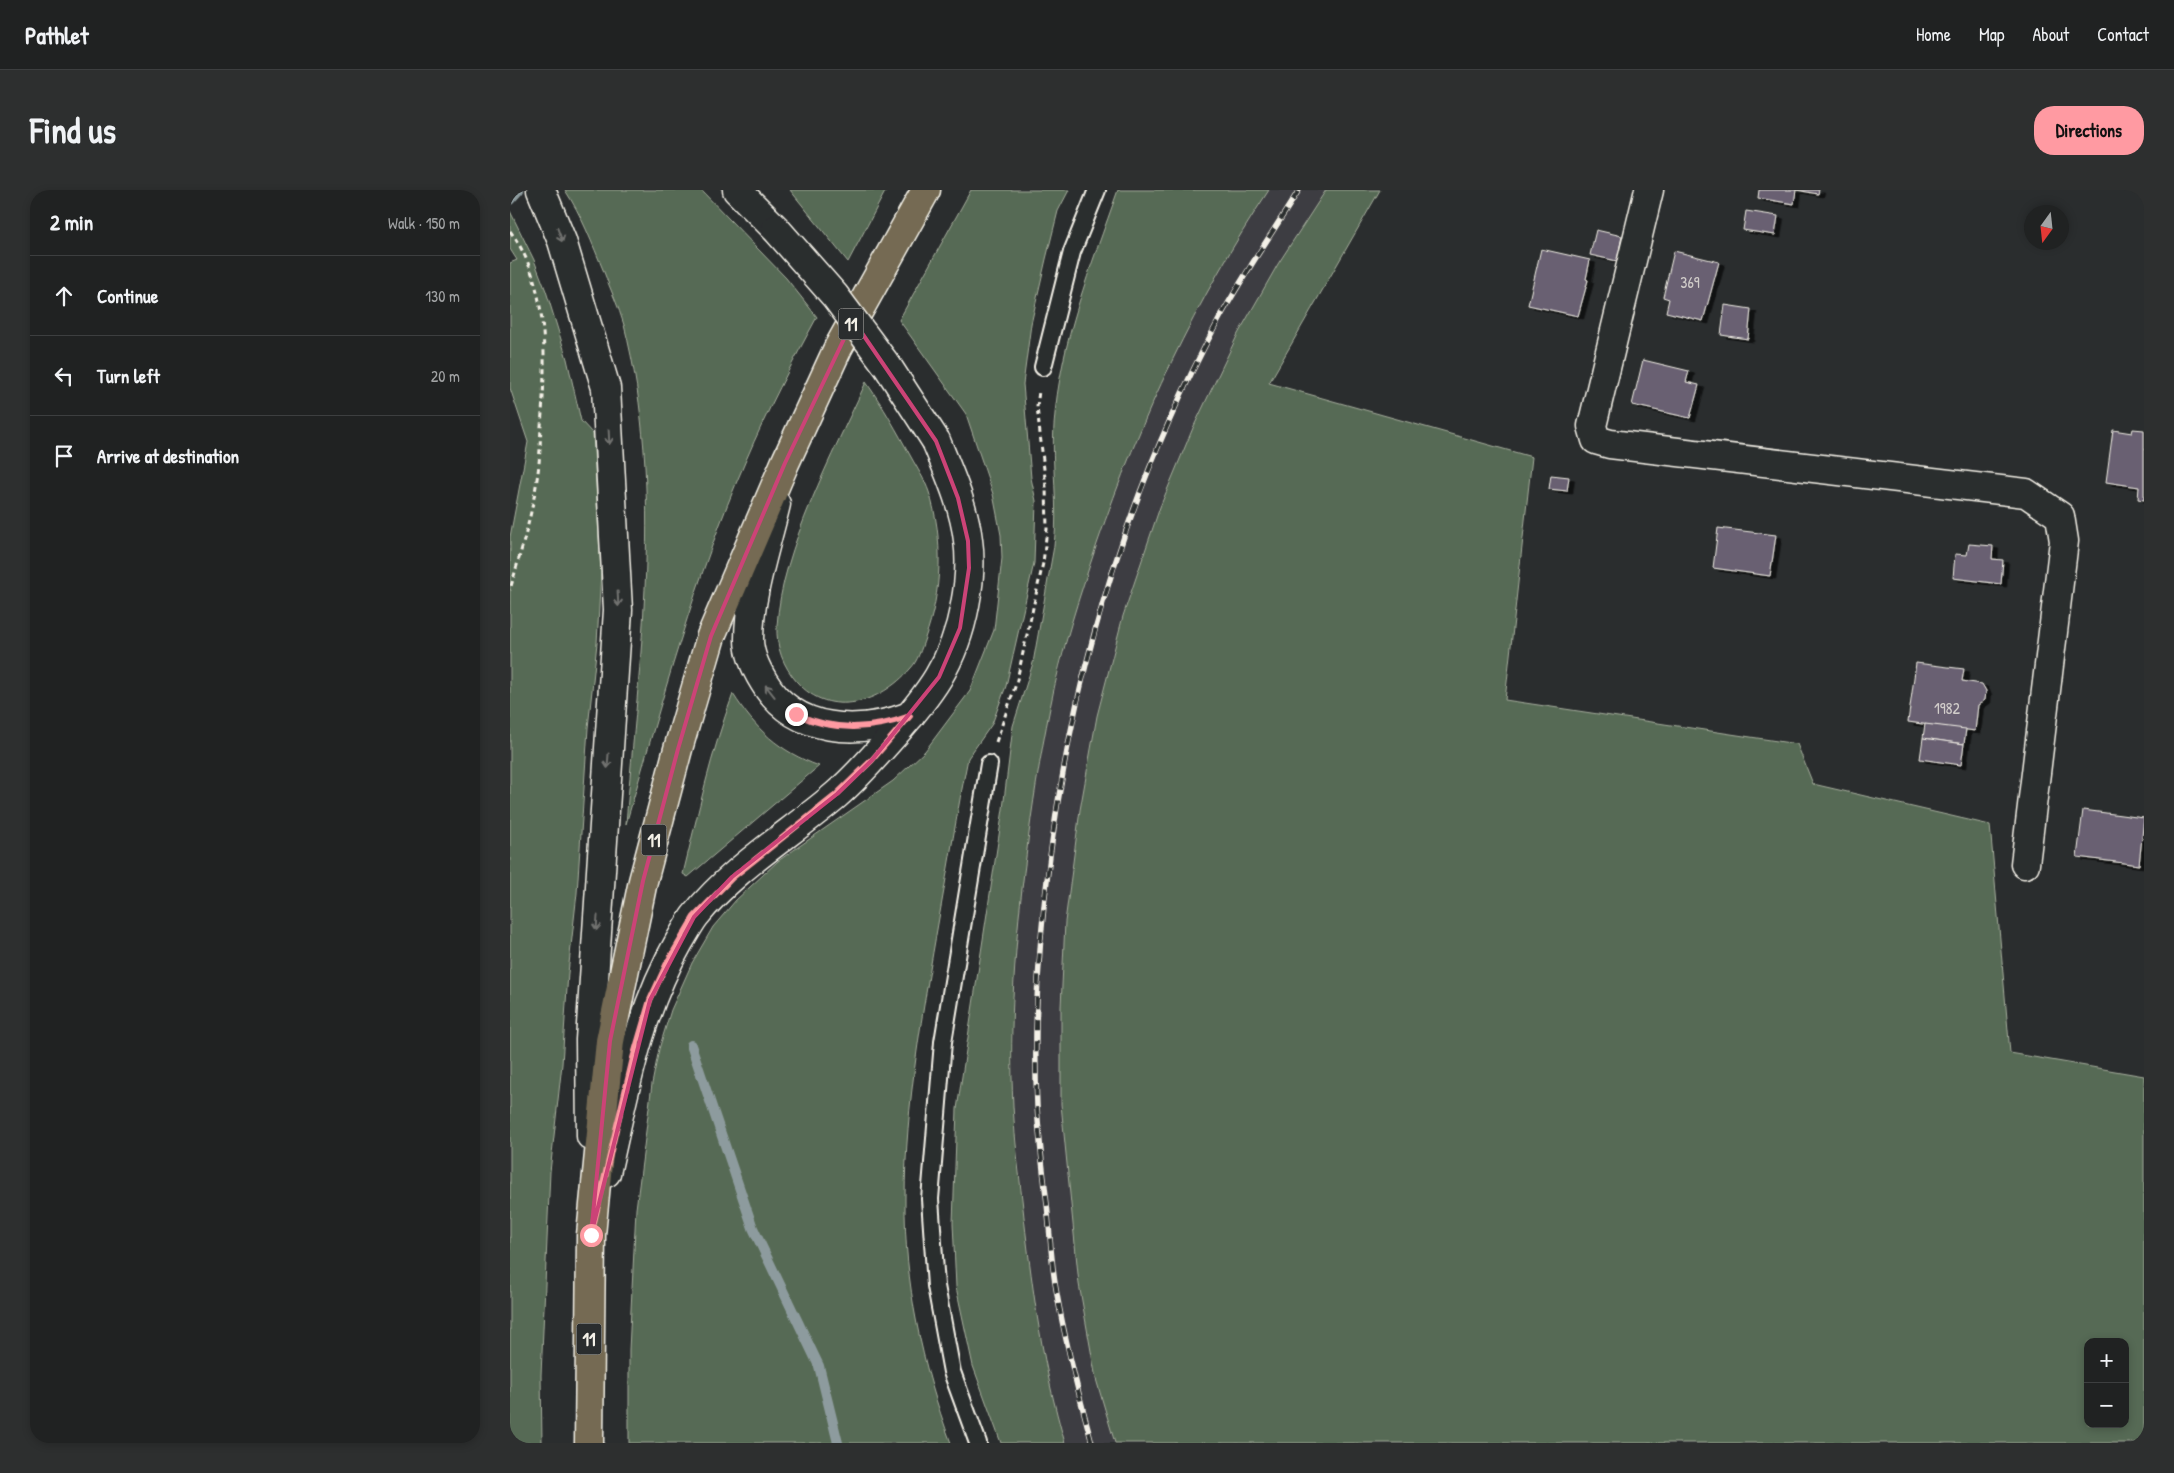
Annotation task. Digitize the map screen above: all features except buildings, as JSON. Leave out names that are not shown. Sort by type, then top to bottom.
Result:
[{"type":"main road","points":[[541,190],[562,241],[606,388],[618,610],[590,1040],[591,1235]]},
{"type":"main road","points":[[591,1235],[633,1058],[650,1000],[667,963],[694,917],[732,878],[837,794],[872,760],[910,716],[939,677],[950,657],[960,628],[967,592],[968,541],[964,520],[950,475],[936,441],[888,367],[835,296],[776,229],[737,190]]},
{"type":"main road","name":"11","points":[[589,1443],[591,1235],[610,1041],[643,881],[678,749],[711,636],[785,463],[838,348],[926,190]]},
{"type":"main road","points":[[1649,190],[1592,426],[1596,440],[1620,445],[2026,493],[2060,516],[2064,541],[2025,864]]},
{"type":"main road","points":[[785,463],[753,601],[749,640],[752,658],[759,674],[768,690],[781,704],[813,722],[835,727],[858,728],[876,726],[910,716]]},
{"type":"lane","points":[[1043,367],[1072,252],[1097,190]]},
{"type":"lane","points":[[978,1443],[952,1372],[936,1286],[930,1199],[943,1042],[989,764]]},
{"type":"path","points":[[510,231],[520,244],[532,274],[545,350],[538,480],[510,590]]},
{"type":"path","points":[[989,764],[1016,684],[1043,563],[1047,529],[1037,407],[1043,367]]},
{"type":"highlighted area","points":[[853,320],[936,441],[958,498],[968,541],[969,568],[960,628],[939,677],[872,760],[837,794],[732,877],[694,917],[650,1000],[591,1235],[610,1041],[643,881],[678,749],[711,636],[785,463]]},
{"type":"shaded area","points":[[1269,190],[1326,190],[1278,264],[1238,334],[1193,428],[1160,507],[1123,616],[1097,716],[1080,810],[1065,922],[1061,1007],[1061,1104],[1079,1284],[1096,1379],[1115,1443],[1065,1443],[1050,1390],[1032,1291],[1013,1106],[1013,1006],[1018,918],[1033,802],[1050,706],[1077,602],[1116,490],[1149,408],[1195,312],[1237,239]]},
{"type":"green space","points":[[565,190],[701,190],[786,278],[817,317],[762,423],[711,549],[680,640],[626,824],[646,574],[647,511],[644,449],[637,387],[622,318],[586,230]]},
{"type":"green space","points":[[790,190],[886,190],[848,262]]},
{"type":"green space","points":[[971,190],[1069,190],[1058,211],[1046,259],[1031,324],[1023,384],[1031,478],[1036,501],[1034,563],[1006,686],[992,724],[968,758],[921,1023],[908,1128],[905,1199],[911,1292],[923,1354],[951,1443],[629,1443],[629,1350],[636,1209],[652,1084],[659,1049],[671,1010],[692,963],[713,927],[736,900],[778,861],[893,781],[925,751],[970,691],[994,630],[1002,558],[1001,535],[993,494],[966,414],[899,320]]},
{"type":"green space","points":[[1118,190],[1269,190],[1217,274],[1151,406],[1097,544],[1071,625],[1054,687],[1036,782],[1022,888],[1012,1012],[1012,1075],[1016,1148],[1035,1303],[1057,1415],[1065,1443],[1001,1443],[973,1366],[956,1287],[953,1223],[957,1109],[1003,809],[1013,726],[1033,663],[1054,546],[1056,516],[1053,440],[1057,394],[1078,305]]},
{"type":"green space","points":[[1326,190],[1380,190],[1269,383],[1532,457],[1505,700],[1797,744],[1813,784],[1990,825],[2010,1053],[2144,1076],[2144,1443],[1115,1443],[1096,1379],[1079,1284],[1061,1104],[1061,1007],[1065,922],[1080,810],[1097,716],[1123,616],[1160,507],[1193,428],[1238,334],[1278,264]]},
{"type":"green space","points":[[510,211],[534,260],[546,291],[567,359],[581,421],[593,434],[601,571],[577,893],[568,973],[562,1064],[550,1172],[541,1375],[542,1443],[510,1443],[510,537],[528,442],[510,388],[510,263],[517,260],[510,249]]},
{"type":"green space","points":[[866,382],[895,428],[929,492],[934,510],[939,547],[938,584],[931,620],[919,655],[913,666],[885,691],[855,702],[840,703],[824,700],[810,693],[797,682],[781,656],[777,626],[788,566],[798,534]]},
{"type":"green space","points":[[733,694],[760,729],[770,738],[792,753],[819,766],[688,877],[683,874],[711,761]]},
{"type":"waterway","points":[[510,200],[519,190]]},
{"type":"waterway","points":[[691,1045],[753,1228],[819,1366],[838,1443]]},
{"type":"railway","points":[[1092,1443],[1063,1328],[1056,1289],[1037,1106],[1036,1012],[1040,949],[1060,787],[1090,650],[1109,583],[1131,517],[1156,452],[1216,325],[1246,273],[1299,190]]},
{"type":"route","points":[[591,1235],[633,1058],[650,1000],[667,963],[694,917],[732,878],[837,794],[872,760],[910,716],[876,726],[858,728],[835,727],[813,722],[796,714]]}]
